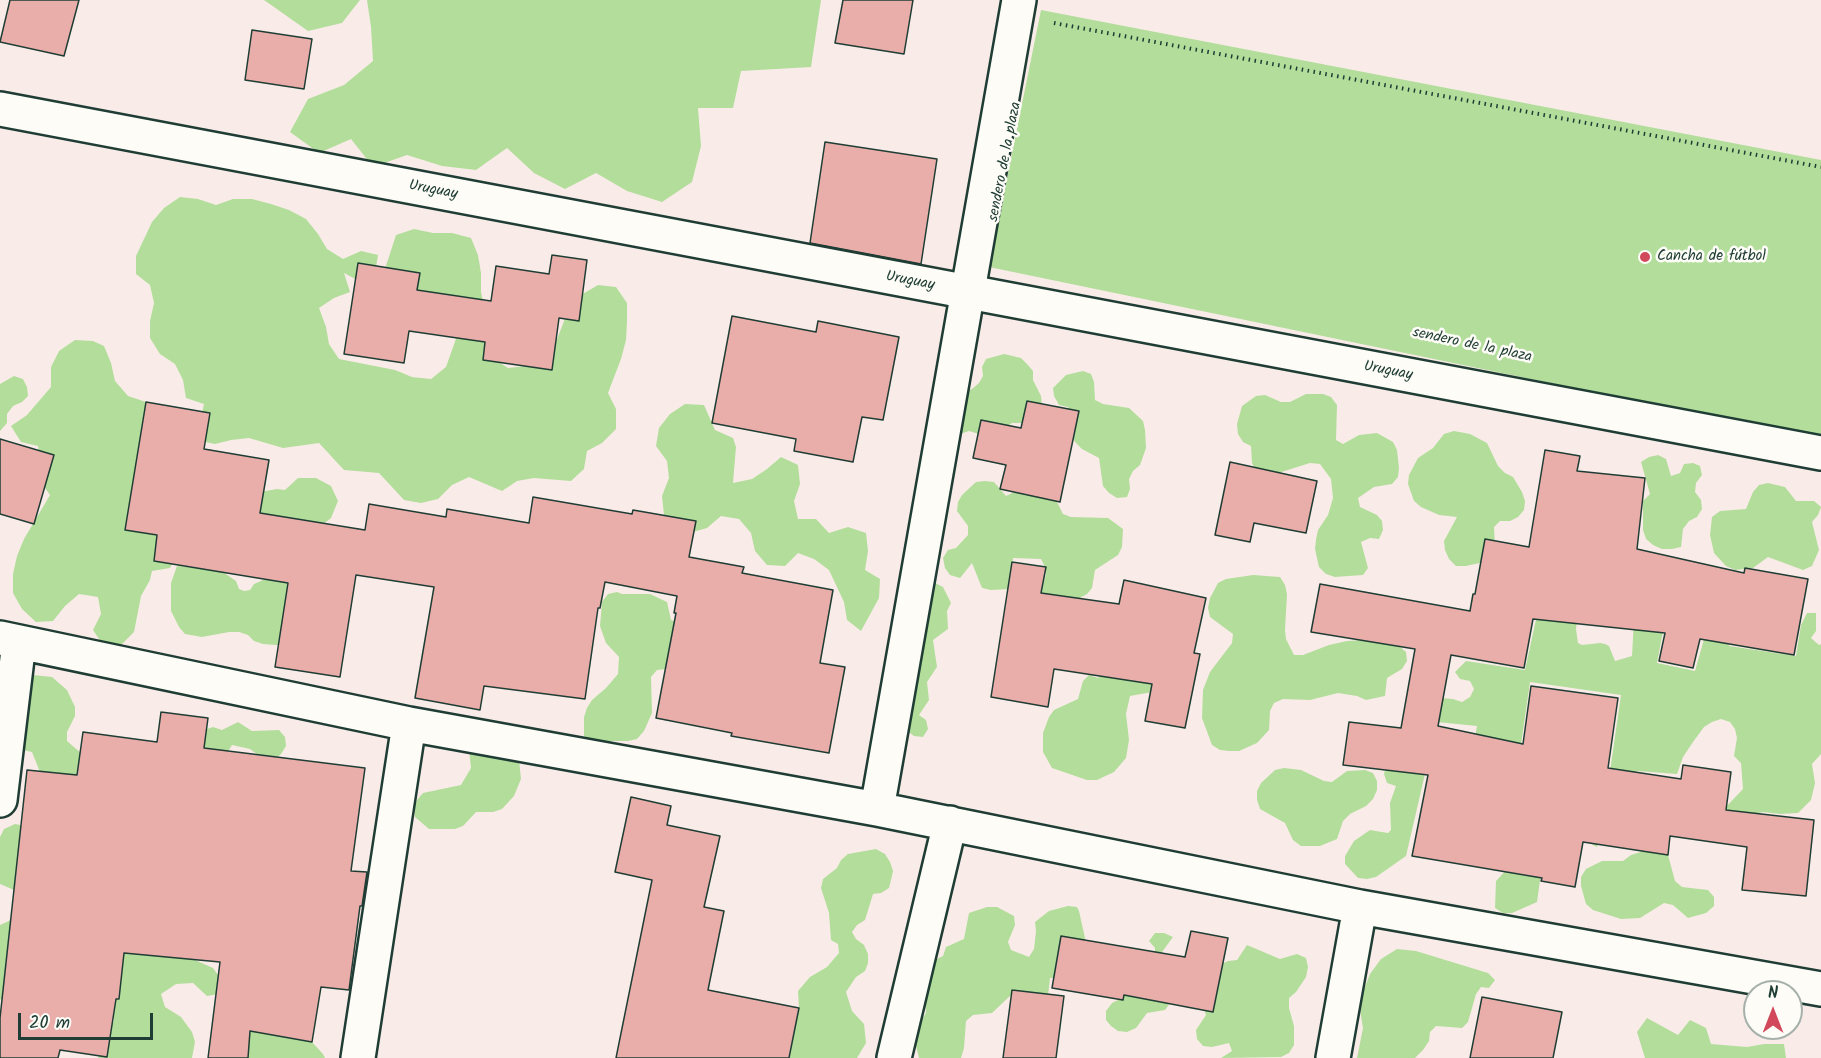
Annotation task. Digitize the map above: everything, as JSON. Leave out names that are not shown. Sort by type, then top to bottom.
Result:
[{"type":"street","points":[[877,808],[1019,0]]},
{"type":"street","name":"Uruguay","points":[[0,109],[1821,453]]},
{"type":"street","points":[[0,800],[9,640],[409,724],[877,808],[1360,907],[1821,989]]},
{"type":"street","points":[[358,1058],[409,724]]},
{"type":"street","points":[[894,1058],[950,823]]},
{"type":"street","points":[[1334,1058],[1360,907]]},
{"type":"path","points":[[1045,21],[1821,166]]},
{"type":"green space","points":[[264,0],[360,0],[342,23],[308,31]]},
{"type":"green space","points":[[367,0],[821,0],[811,67],[741,71],[733,108],[698,108],[701,146],[692,182],[662,202],[627,191],[596,173],[565,189],[534,173],[507,148],[476,170],[442,166],[407,155],[373,167],[351,139],[319,153],[290,132],[308,99],[344,85],[373,61]]},
{"type":"green space","points":[[1041,10],[1821,160],[1821,439],[989,267]]},
{"type":"green space","points":[[180,197],[198,199],[216,205],[233,199],[252,199],[271,204],[306,219],[327,249],[343,259],[361,251],[378,255],[375,273],[359,281],[344,273],[350,292],[334,298],[319,308],[329,344],[339,359],[395,370],[412,377],[431,379],[446,367],[458,333],[423,298],[384,272],[396,235],[414,229],[433,233],[452,233],[471,238],[478,255],[481,292],[492,358],[508,368],[527,366],[544,358],[556,342],[569,308],[581,295],[598,285],[616,287],[627,303],[627,321],[626,340],[621,359],[608,393],[616,409],[616,429],[602,443],[587,451],[584,469],[571,481],[534,478],[517,481],[502,491],[469,477],[452,485],[438,499],[421,503],[404,500],[379,473],[344,470],[319,443],[283,448],[249,438],[215,444],[196,440],[204,404],[186,398],[183,380],[175,364],[160,354],[150,338],[150,321],[154,303],[150,285],[136,274],[136,256],[152,222],[164,208]]},
{"type":"green space","points":[[75,340],[93,341],[104,346],[115,381],[128,396],[146,402],[177,553],[170,568],[152,571],[141,596],[134,632],[120,646],[103,645],[93,630],[101,614],[98,597],[79,594],[53,621],[36,622],[22,609],[13,593],[13,574],[17,556],[24,539],[50,495],[40,481],[41,464],[38,446],[21,442],[11,426],[27,415],[51,387],[51,367],[59,351]]},
{"type":"green space","points":[[1004,354],[1021,358],[1033,371],[1033,380],[1041,396],[1042,405],[1031,420],[1012,423],[1004,428],[979,434],[969,431],[951,437],[954,395],[972,389],[979,383],[983,376],[982,367],[986,359]]},
{"type":"green space","points":[[1083,371],[1091,374],[1095,400],[1103,404],[1129,408],[1143,421],[1146,448],[1140,465],[1129,479],[1130,489],[1127,497],[1117,498],[1103,486],[1099,458],[1082,449],[1075,442],[1071,434],[1072,415],[1068,407],[1059,405],[1054,396],[1053,388],[1066,375]]},
{"type":"green space","points":[[14,376],[23,379],[28,396],[13,406],[7,414],[7,423],[0,431],[0,384]]},
{"type":"green space","points":[[1306,394],[1323,394],[1331,397],[1337,405],[1336,440],[1343,444],[1359,435],[1377,433],[1393,442],[1397,450],[1398,477],[1392,484],[1374,487],[1358,498],[1360,507],[1377,515],[1382,521],[1383,530],[1379,539],[1370,538],[1361,542],[1368,568],[1363,575],[1335,577],[1326,574],[1319,567],[1315,549],[1318,530],[1328,515],[1333,498],[1331,479],[1320,464],[1310,463],[1275,474],[1256,471],[1252,463],[1251,446],[1243,442],[1238,434],[1237,424],[1242,406],[1256,396],[1265,395],[1281,402],[1290,402]]},
{"type":"green space","points":[[685,404],[704,405],[715,430],[733,438],[736,447],[733,483],[752,479],[781,457],[798,465],[800,484],[794,501],[798,519],[816,519],[829,533],[848,527],[866,533],[868,551],[865,570],[880,579],[879,598],[861,631],[847,620],[844,602],[829,570],[814,559],[798,553],[785,566],[767,565],[755,551],[751,533],[739,519],[721,516],[707,528],[689,533],[671,532],[664,515],[662,496],[669,478],[667,461],[656,446],[659,428],[670,414]]},
{"type":"green space","points":[[1454,431],[1470,434],[1487,443],[1498,466],[1513,477],[1525,501],[1524,510],[1518,517],[1510,521],[1500,521],[1494,527],[1495,545],[1484,562],[1466,566],[1456,566],[1449,559],[1445,550],[1444,541],[1457,517],[1439,515],[1421,507],[1414,501],[1408,484],[1409,475],[1418,458],[1433,448],[1444,434]]},
{"type":"green space","points":[[1658,455],[1666,459],[1671,476],[1680,473],[1684,464],[1693,463],[1700,466],[1702,475],[1696,483],[1695,492],[1701,500],[1702,509],[1697,517],[1689,521],[1683,529],[1681,547],[1672,549],[1662,549],[1653,545],[1646,539],[1643,530],[1643,501],[1650,494],[1641,462]]},
{"type":"green space","points":[[298,478],[316,478],[331,486],[338,501],[331,518],[316,530],[253,527],[260,492],[285,490]]},
{"type":"green space","points":[[976,482],[994,482],[1006,496],[1023,488],[1055,498],[1063,514],[1071,517],[1108,518],[1123,529],[1122,547],[1118,555],[1095,570],[1092,588],[1087,594],[1078,599],[1050,599],[1041,593],[1046,574],[1041,559],[1013,558],[1010,589],[982,588],[972,563],[960,578],[950,575],[945,568],[943,558],[948,550],[956,548],[968,535],[968,526],[957,511],[958,502]]},
{"type":"green space","points":[[1768,483],[1785,487],[1796,501],[1814,501],[1821,507],[1812,522],[1819,550],[1812,566],[1803,570],[1768,557],[1753,568],[1735,570],[1726,566],[1714,553],[1710,535],[1712,517],[1720,511],[1746,509],[1753,492],[1759,485]]},
{"type":"green space","points":[[177,566],[220,570],[236,581],[239,589],[244,591],[250,590],[254,584],[275,575],[294,578],[289,646],[263,644],[239,632],[202,637],[185,634],[171,611],[171,583]]},
{"type":"green space","points":[[1253,575],[1280,577],[1285,585],[1287,594],[1286,639],[1294,655],[1303,655],[1347,641],[1365,640],[1399,646],[1406,652],[1407,661],[1402,669],[1387,678],[1385,696],[1366,700],[1338,693],[1310,700],[1283,699],[1274,703],[1270,711],[1269,730],[1257,743],[1239,751],[1220,750],[1212,745],[1202,718],[1203,690],[1210,672],[1232,643],[1233,634],[1210,617],[1208,608],[1210,598],[1218,583],[1226,579]]},
{"type":"green space","points":[[927,583],[935,583],[943,587],[951,603],[947,611],[948,629],[933,640],[937,667],[927,682],[929,700],[919,715],[926,720],[928,729],[923,737],[914,736],[906,730]]},
{"type":"green space","points":[[1581,586],[1576,629],[1578,643],[1582,645],[1605,644],[1609,646],[1615,661],[1632,656],[1634,619],[1664,626],[1657,663],[1695,671],[1708,625],[1728,640],[1729,646],[1796,656],[1801,625],[1807,613],[1816,613],[1816,631],[1811,638],[1819,645],[1821,644],[1821,754],[1812,764],[1815,783],[1811,800],[1798,813],[1763,812],[1754,814],[1747,821],[1724,809],[1743,789],[1741,763],[1734,756],[1737,738],[1735,729],[1730,722],[1721,719],[1712,722],[1704,727],[1693,742],[1683,757],[1677,774],[1637,771],[1634,773],[1597,847],[1589,843],[1586,838],[1547,830],[1537,902],[1512,913],[1503,913],[1495,908],[1496,881],[1508,868],[1462,809],[1477,726],[1437,722],[1406,856],[1376,877],[1358,878],[1345,864],[1345,856],[1354,841],[1370,830],[1388,833],[1391,830],[1390,803],[1396,786],[1387,783],[1384,774],[1395,734],[1413,713],[1419,696],[1462,702],[1470,697],[1474,689],[1470,681],[1460,679],[1455,672],[1466,661],[1525,670],[1537,615]],"holes":[[[1530,682],[1621,695],[1606,799],[1515,786]]]},
{"type":"green space","points":[[617,592],[650,594],[667,602],[671,620],[679,623],[674,668],[657,670],[651,677],[652,713],[644,731],[637,739],[592,741],[584,736],[584,717],[587,708],[618,674],[619,657],[606,643],[600,626],[602,602],[608,594]]},
{"type":"green space","points":[[1111,627],[1158,691],[1130,696],[1126,714],[1129,740],[1126,758],[1114,772],[1097,780],[1087,780],[1052,768],[1043,752],[1043,733],[1054,710],[1078,699],[1083,681],[1089,675],[1098,678],[1104,672]]},
{"type":"green space","points":[[33,675],[52,677],[67,690],[75,707],[75,716],[67,732],[67,741],[81,753],[90,779],[42,777],[32,752],[14,748],[15,679]]},
{"type":"green space","points":[[238,722],[252,731],[279,730],[285,737],[286,746],[274,760],[265,760],[250,749],[232,745],[227,753],[209,756],[204,748],[204,730],[213,727],[222,730]]},
{"type":"green space","points":[[469,750],[519,760],[521,779],[514,796],[502,809],[493,812],[476,812],[463,826],[455,829],[429,829],[415,817],[414,809],[417,800],[423,793],[461,785],[471,768]]},
{"type":"green space","points":[[1284,768],[1301,770],[1324,781],[1332,782],[1347,771],[1365,770],[1373,773],[1377,781],[1377,790],[1373,799],[1366,806],[1350,814],[1343,821],[1337,839],[1320,846],[1301,846],[1293,840],[1285,823],[1260,809],[1257,800],[1257,791],[1261,783],[1275,770]]},
{"type":"green space","points":[[15,824],[25,826],[23,886],[14,890],[0,884],[0,837],[4,829]]},
{"type":"green space","points":[[876,849],[885,854],[893,871],[889,888],[881,893],[873,894],[865,920],[852,932],[856,939],[864,945],[868,954],[868,963],[865,971],[856,977],[846,992],[852,1011],[864,1024],[866,1043],[857,1058],[779,1058],[799,1008],[798,991],[810,977],[827,967],[839,953],[838,944],[831,940],[829,913],[821,888],[823,879],[837,868],[848,854]]},
{"type":"green space","points":[[1647,850],[1668,855],[1675,881],[1682,887],[1708,890],[1714,897],[1714,906],[1706,913],[1688,918],[1673,905],[1664,903],[1640,918],[1621,919],[1593,910],[1586,904],[1581,877],[1586,869],[1602,861],[1623,861],[1631,855]]},
{"type":"green space","points":[[1068,906],[1077,907],[1079,911],[1085,947],[1060,978],[1050,978],[1048,996],[1018,999],[1011,995],[992,1013],[973,1015],[966,1021],[961,1058],[919,1058],[914,1038],[916,1029],[926,1013],[924,994],[930,968],[935,960],[943,956],[946,947],[964,939],[969,913],[987,907],[997,907],[1014,916],[1015,925],[1008,942],[1011,950],[1029,957],[1034,949],[1035,922],[1049,911]]},
{"type":"green space","points":[[13,919],[117,963],[128,947],[190,942],[195,960],[213,968],[218,975],[231,976],[224,993],[207,996],[193,983],[176,984],[161,994],[165,1007],[181,1017],[192,1032],[195,1042],[192,1058],[98,1058],[114,1020],[106,1005],[2,1001],[0,999],[0,925]]},
{"type":"green space","points":[[1155,933],[1164,933],[1173,937],[1162,952],[1161,961],[1170,1003],[1165,1010],[1147,1013],[1136,1028],[1127,1032],[1118,1031],[1106,1020],[1106,1011],[1112,1003],[1120,999],[1155,957],[1155,948],[1149,941]]},
{"type":"green space","points":[[1247,945],[1280,959],[1297,954],[1306,958],[1308,967],[1306,977],[1289,998],[1294,1026],[1294,1045],[1289,1053],[1281,1057],[1221,1058],[1232,1051],[1229,1043],[1212,1047],[1203,1046],[1197,1039],[1196,1030],[1206,1015],[1203,1006],[1220,965],[1237,960]]},
{"type":"green space","points":[[1397,949],[1416,951],[1488,973],[1495,980],[1489,988],[1481,987],[1476,994],[1468,1022],[1462,1028],[1436,1026],[1430,1032],[1429,1041],[1415,1058],[1357,1058],[1363,1028],[1360,1010],[1363,992],[1370,974],[1381,959]]},
{"type":"green space","points":[[237,997],[311,1041],[325,1058],[238,1058]]},
{"type":"green space","points":[[1647,1018],[1678,1035],[1690,1020],[1706,1028],[1711,1044],[1747,1047],[1784,1044],[1786,1058],[1645,1058],[1637,1032]]},
{"type":"building","points":[[10,0],[79,0],[64,56],[0,42]]},
{"type":"building","points":[[843,0],[913,0],[904,54],[835,43]]},
{"type":"building","points":[[252,30],[312,39],[304,89],[245,80]]},
{"type":"building","points":[[825,142],[937,159],[921,264],[810,243]]},
{"type":"building","points":[[552,255],[587,260],[579,321],[559,318],[552,370],[483,360],[485,342],[409,331],[404,363],[344,354],[358,263],[420,273],[417,290],[491,301],[496,266],[549,274]]},
{"type":"building","points":[[732,316],[816,332],[818,321],[899,337],[883,420],[862,417],[853,462],[794,451],[796,439],[712,423]]},
{"type":"building","points":[[1027,401],[1079,411],[1060,502],[1000,489],[1006,465],[973,458],[981,420],[1021,428]]},
{"type":"building","points":[[146,402],[210,413],[204,449],[269,460],[260,513],[365,530],[369,504],[446,517],[447,509],[529,523],[533,497],[632,514],[633,510],[696,521],[689,557],[744,567],[742,573],[833,590],[820,663],[845,667],[829,753],[731,736],[732,733],[656,718],[676,613],[674,613],[677,596],[605,582],[600,608],[598,608],[585,699],[484,686],[480,710],[415,698],[434,587],[356,575],[340,677],[275,667],[288,583],[154,561],[157,535],[125,530]]},
{"type":"building","points":[[0,439],[54,455],[34,524],[0,514]]},
{"type":"building","points":[[1545,450],[1580,456],[1577,471],[1645,478],[1637,549],[1744,573],[1745,568],[1808,579],[1794,655],[1700,639],[1693,668],[1659,661],[1665,633],[1533,619],[1524,668],[1451,655],[1438,726],[1523,744],[1531,686],[1618,698],[1608,768],[1681,779],[1683,765],[1731,772],[1726,810],[1814,820],[1806,896],[1742,890],[1747,847],[1670,836],[1668,855],[1583,842],[1575,887],[1541,881],[1542,878],[1412,856],[1428,775],[1343,765],[1349,722],[1401,728],[1415,649],[1311,632],[1320,584],[1470,611],[1485,539],[1529,547]]},
{"type":"building","points":[[1230,462],[1317,481],[1306,533],[1254,523],[1250,542],[1215,535]]},
{"type":"building","points":[[1012,562],[1046,567],[1041,593],[1119,604],[1124,580],[1206,598],[1194,653],[1200,654],[1185,728],[1145,721],[1152,684],[1054,669],[1048,707],[991,697]]},
{"type":"building","points":[[161,712],[208,718],[204,748],[365,768],[351,871],[367,872],[349,990],[321,987],[312,1042],[250,1031],[248,1058],[208,1058],[220,962],[124,953],[119,999],[116,999],[107,1057],[60,1050],[58,1058],[0,1058],[0,1018],[27,770],[77,775],[83,732],[157,742]]},
{"type":"building","points":[[631,797],[671,806],[667,825],[720,836],[704,907],[724,911],[708,990],[799,1008],[789,1058],[616,1058],[652,880],[615,872]]},
{"type":"building","points":[[1191,931],[1228,938],[1213,1012],[1124,995],[1123,1000],[1052,988],[1061,936],[1185,957]]},
{"type":"building","points":[[1012,990],[1064,996],[1056,1058],[1003,1058]]},
{"type":"building","points":[[1482,997],[1562,1012],[1553,1058],[1470,1058]]},
{"type":"place","name":"Cancha de fútbol","points":[[1645,257]]}]
